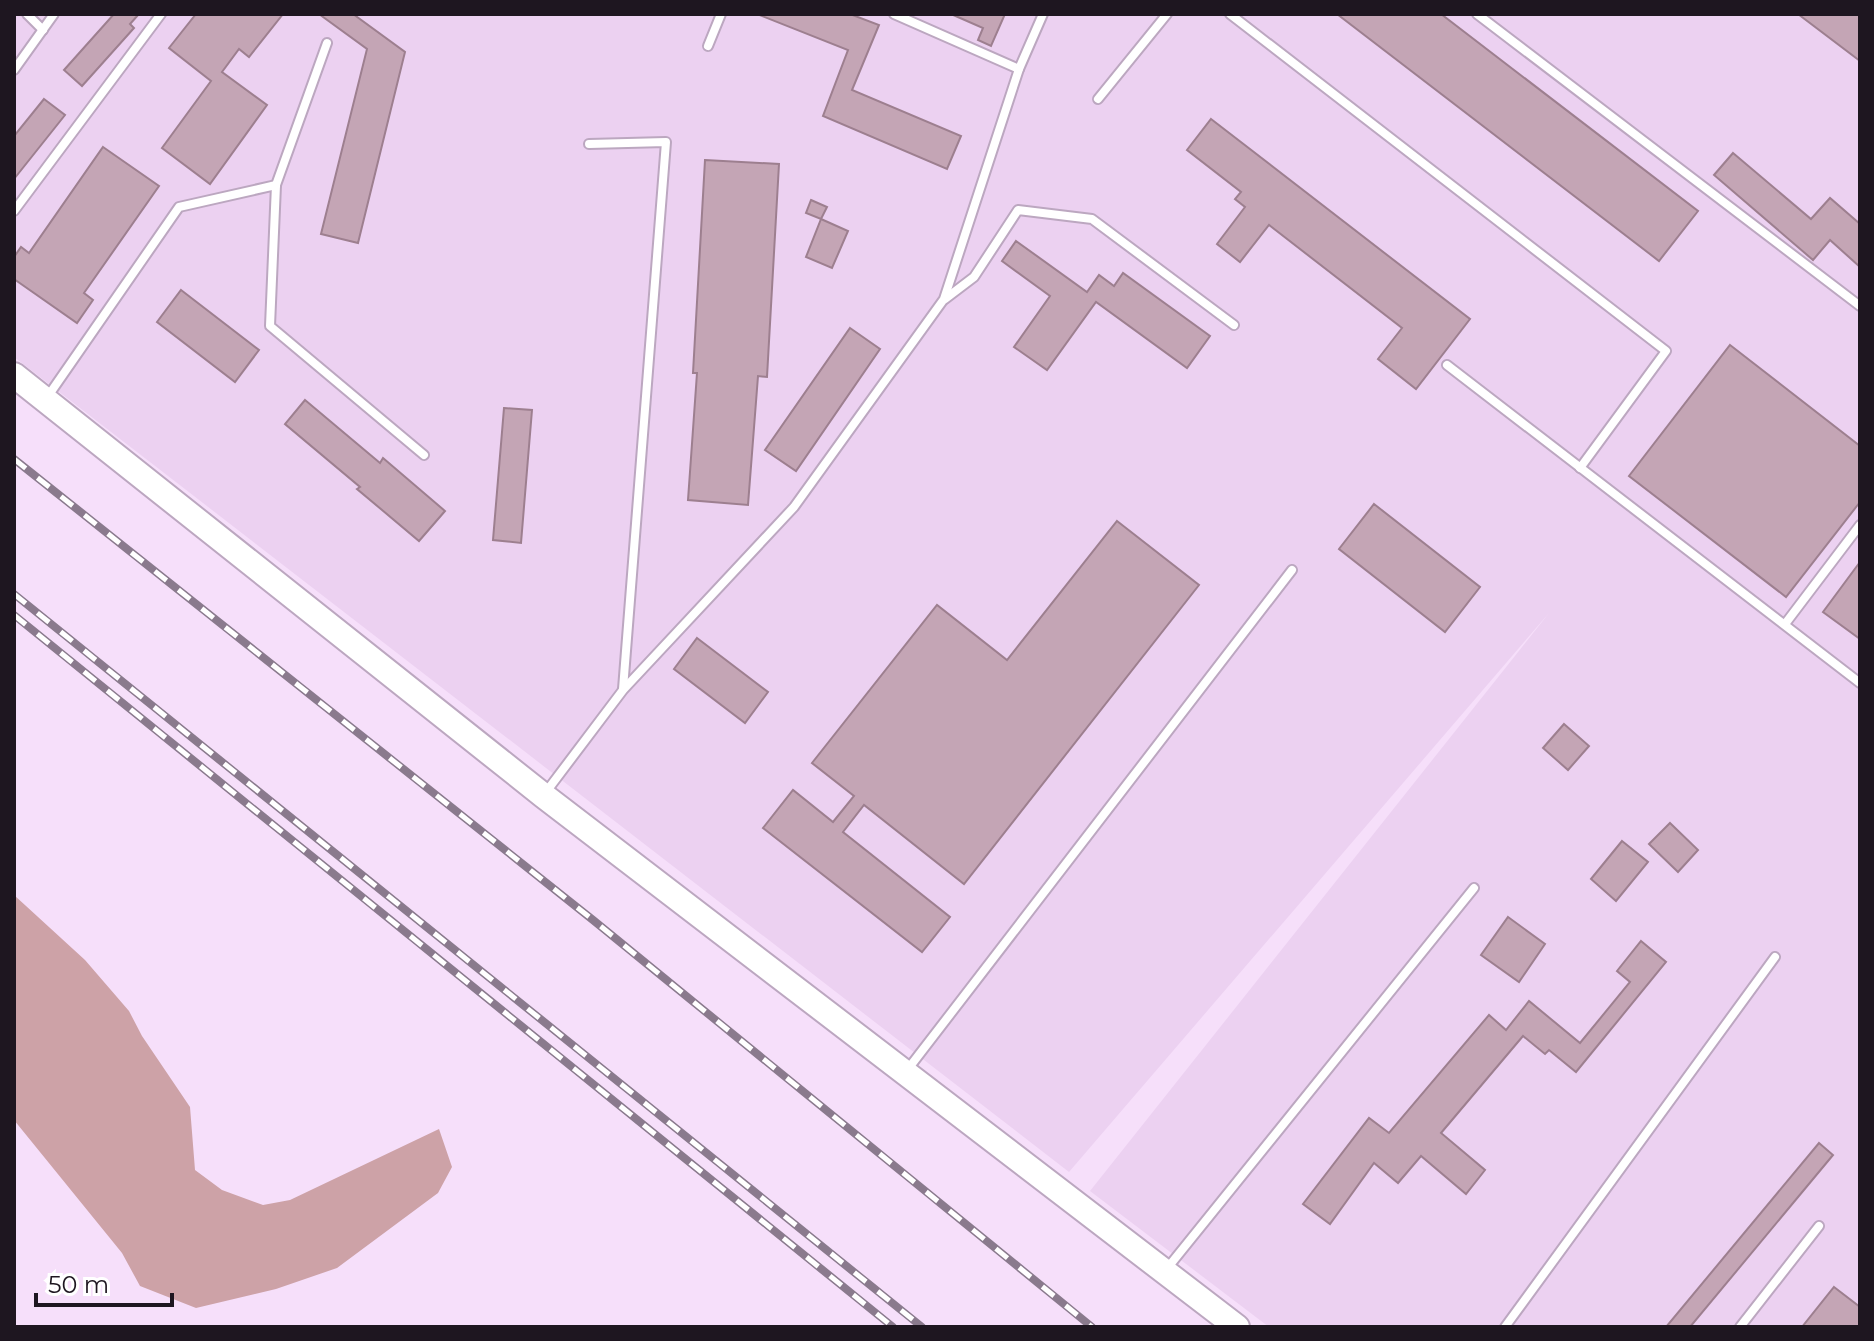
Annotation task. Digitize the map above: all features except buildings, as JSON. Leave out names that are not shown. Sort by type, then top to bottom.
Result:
[{"type":"street","points":[[14,375],[544,796],[1237,1327]]},
{"type":"lane","points":[[27,14],[43,30]]},
{"type":"lane","points":[[14,70],[54,14]]},
{"type":"lane","points":[[14,211],[161,14]]},
{"type":"lane","points":[[708,46],[721,14]]},
{"type":"lane","points":[[894,14],[1019,69]]},
{"type":"lane","points":[[544,796],[623,690],[794,507],[944,299],[1019,69],[1043,14]]},
{"type":"lane","points":[[1098,99],[1167,14]]},
{"type":"lane","points":[[1230,14],[1666,351],[1580,468]]},
{"type":"lane","points":[[1477,14],[1860,306]]},
{"type":"lane","points":[[327,43],[276,185],[270,326],[424,455]]},
{"type":"lane","points":[[589,144],[666,142],[623,690]]},
{"type":"lane","points":[[46,400],[179,207],[276,185]]},
{"type":"lane","points":[[944,299],[974,277],[1018,210],[1092,219],[1234,325]]},
{"type":"lane","points":[[1447,365],[1860,683]]},
{"type":"lane","points":[[1785,624],[1860,525]]},
{"type":"lane","points":[[905,1073],[1292,570]]},
{"type":"lane","points":[[1164,1271],[1474,888]]},
{"type":"lane","points":[[1505,1327],[1775,957]]},
{"type":"lane","points":[[1740,1327],[1819,1226]]},
{"type":"shaded area","points":[[14,14],[1860,14],[1860,1327],[1269,1327],[1090,1191],[1549,613],[1069,1172],[14,357]]},
{"type":"shaded area","points":[[14,895],[85,960],[129,1011],[142,1036],[190,1107],[195,1170],[222,1190],[263,1205],[290,1200],[439,1129],[452,1167],[438,1193],[337,1268],[276,1289],[196,1308],[140,1286],[122,1253],[14,1120]]},
{"type":"railway","points":[[14,459],[593,920],[1092,1327]]},
{"type":"railway","points":[[14,594],[922,1327]]},
{"type":"railway","points":[[14,615],[893,1327]]}]
